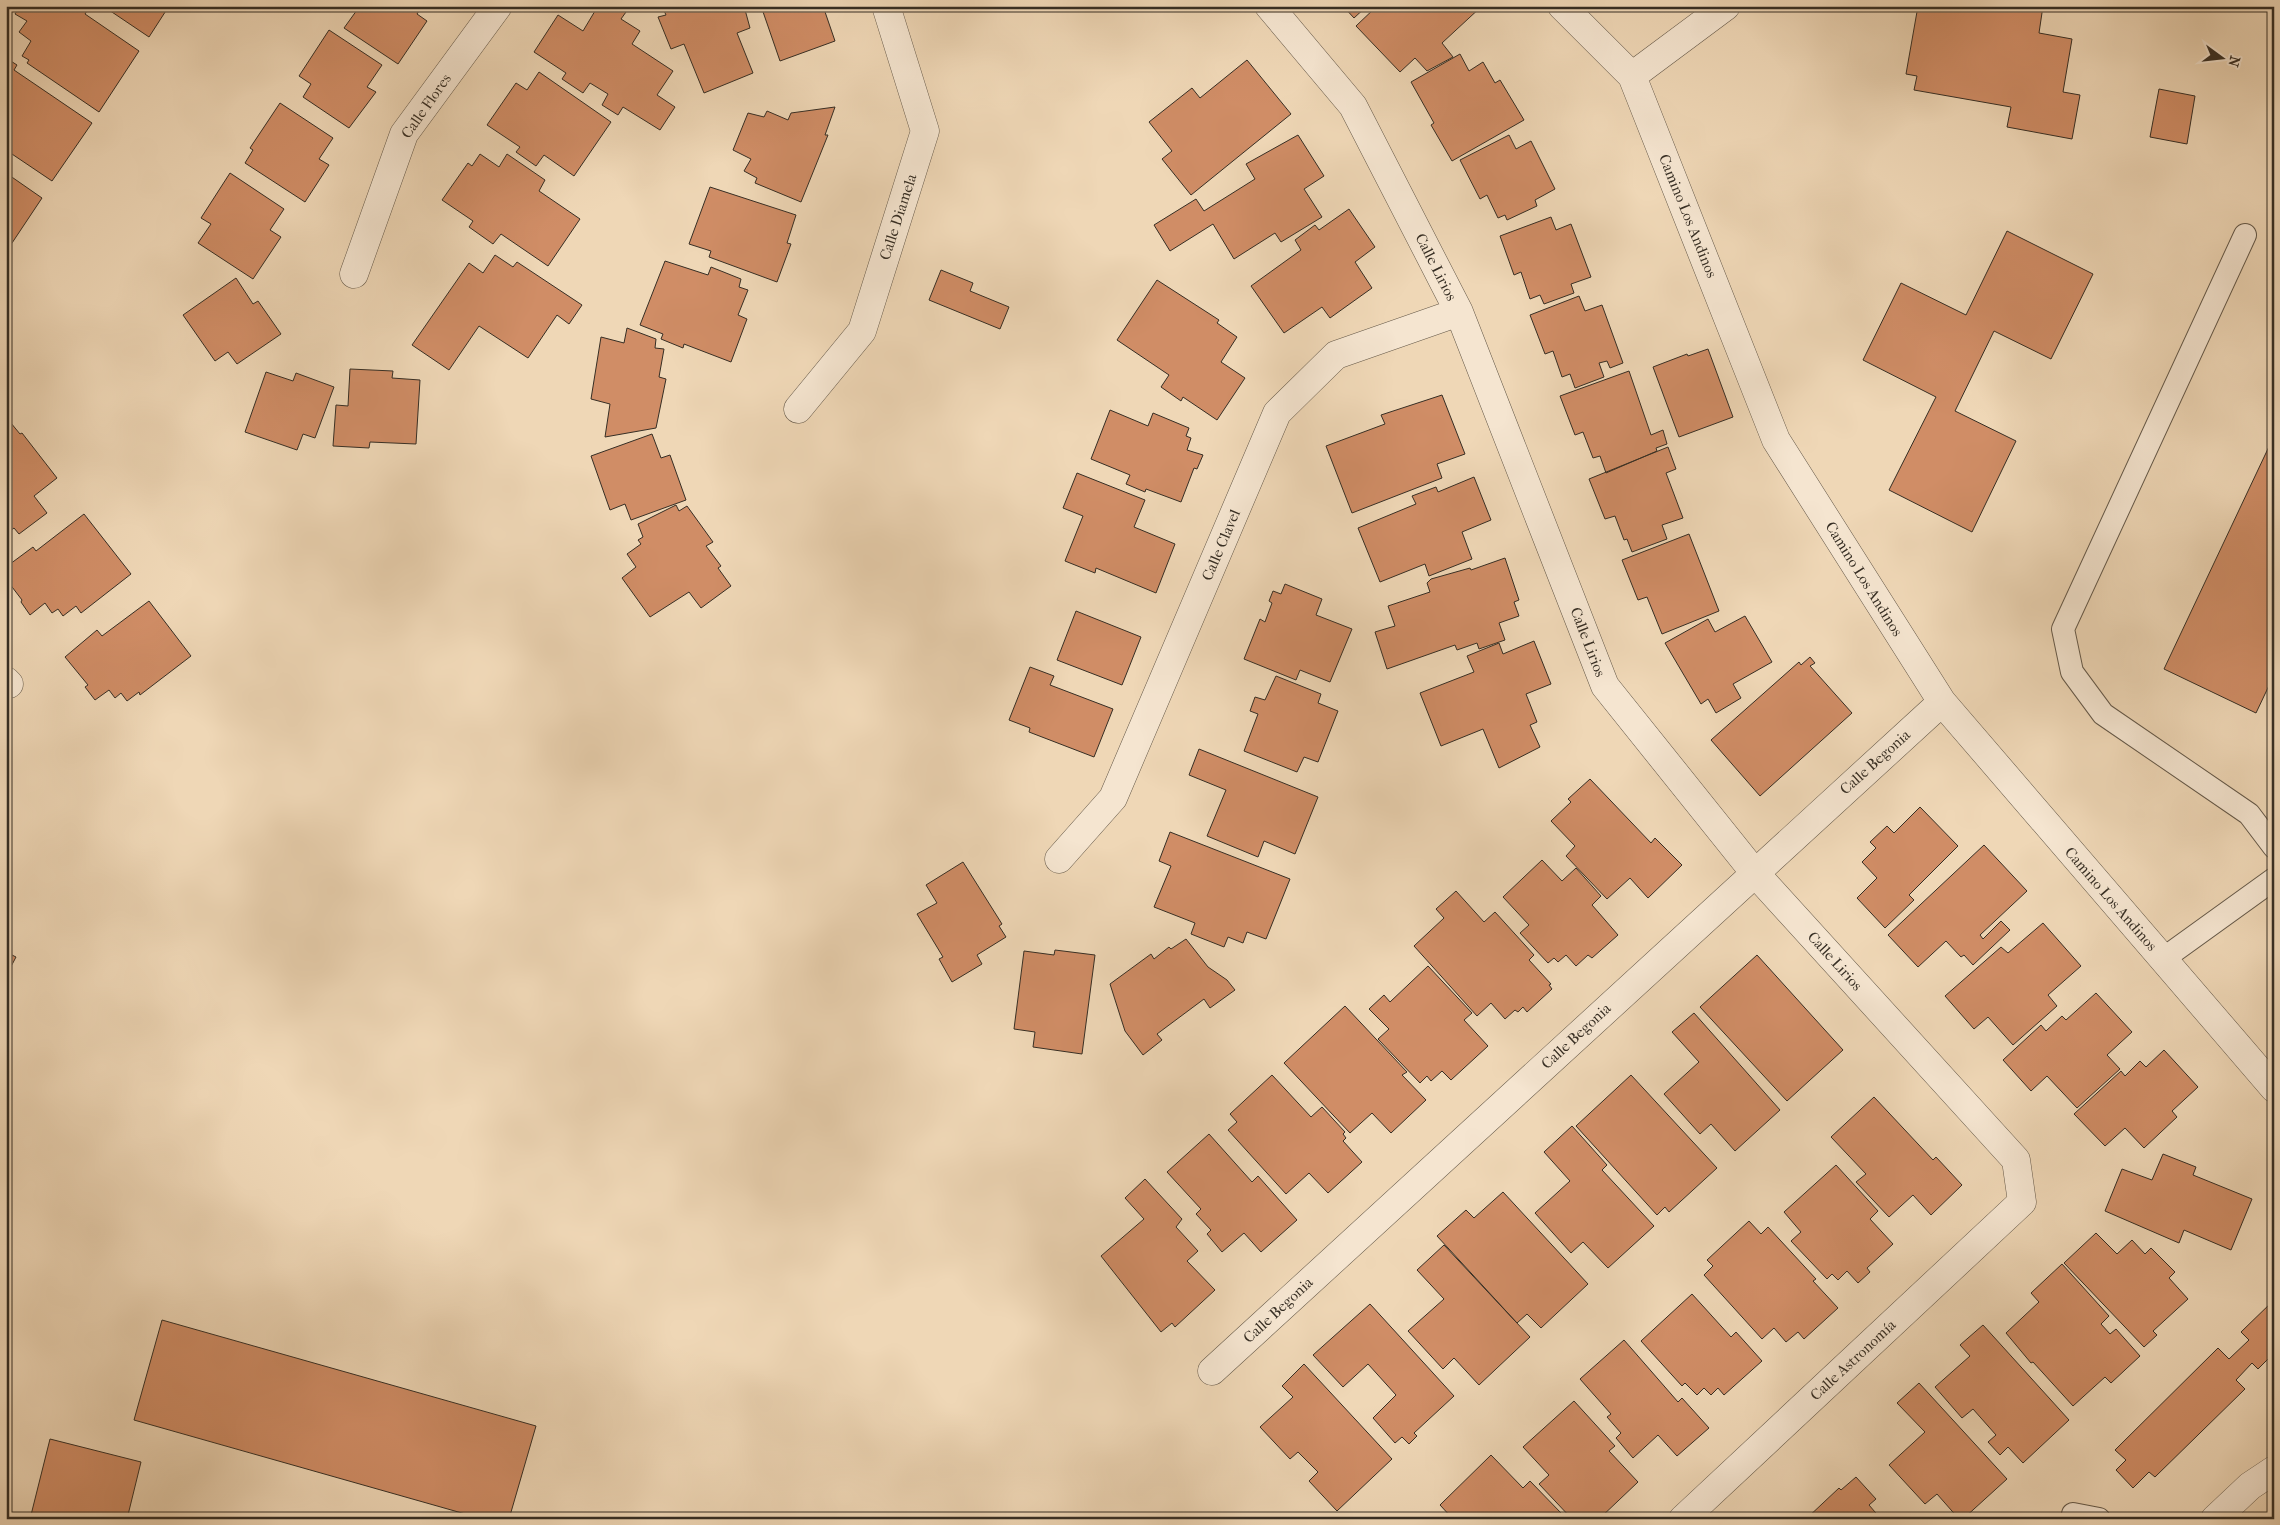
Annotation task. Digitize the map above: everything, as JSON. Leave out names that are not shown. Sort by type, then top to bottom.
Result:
[{"type":"street","name":"Calle Flores","points":[[354,274],[404,134],[498,6]]},
{"type":"street","name":"Calle Diamela","points":[[798,409],[862,331],[925,131],[886,6]]},
{"type":"street","name":"Calle Lirios","points":[[1269,6],[1353,106],[1459,312],[1605,686],[1754,872],[2016,1160],[2022,1202]]},
{"type":"street","name":"Camino Los Andinos","points":[[1562,6],[1632,76],[1776,440],[1942,702],[2274,1088]]},
{"type":"street","points":[[1632,76],[1726,6]]},
{"type":"street","name":"Calle Clavel","points":[[1058,859],[1114,798],[1277,413],[1336,356],[1459,312]]},
{"type":"street","name":"Calle Begonia","points":[[1212,1371],[1754,872],[1942,702]]},
{"type":"street","name":"Calle Astronomía","points":[[1683,1519],[2022,1202]]},
{"type":"street","points":[[2215,1519],[2250,1486],[2274,1470]]},
{"type":"lane","points":[[2245,235],[2063,629],[2072,672],[2103,714],[2249,814],[2274,847]]},
{"type":"lane","points":[[2162,959],[2274,879]]},
{"type":"lane","points":[[2073,1514],[2099,1519]]},
{"type":"building","points":[[20,6],[90,6],[85,14],[139,51],[99,112],[27,63],[29,60],[22,56],[31,41],[19,32],[27,21],[15,14]]},
{"type":"building","points":[[103,6],[169,6],[149,37]]},
{"type":"building","points":[[351,6],[422,6],[417,14],[427,21],[398,64],[344,28],[357,10]]},
{"type":"building","points":[[598,6],[607,9],[608,6],[616,6],[626,12],[621,19],[640,31],[632,44],[673,71],[657,95],[675,107],[660,130],[623,107],[618,115],[602,105],[608,94],[590,83],[583,93],[562,79],[566,73],[534,52],[558,15],[583,31]]},
{"type":"building","points":[[662,6],[744,6],[750,28],[737,33],[753,73],[704,93],[684,44],[671,49],[658,17],[666,15]]},
{"type":"building","points":[[761,6],[823,6],[835,41],[780,61]]},
{"type":"building","points":[[1343,6],[1367,6],[1354,18]]},
{"type":"building","points":[[1377,6],[1482,6],[1442,43],[1453,57],[1427,71],[1415,58],[1400,72],[1356,26]]},
{"type":"building","points":[[1918,6],[2043,6],[2039,33],[2072,39],[2063,92],[2080,95],[2072,139],[2007,127],[2011,107],[1914,90],[1917,76],[1906,74]]},
{"type":"building","points":[[329,30],[382,65],[367,87],[376,92],[349,128],[303,97],[311,84],[299,76]]},
{"type":"building","points":[[1460,54],[1469,71],[1483,62],[1495,83],[1500,80],[1524,120],[1452,161],[1431,125],[1434,123],[1411,82]]},
{"type":"building","points":[[6,58],[17,65],[14,70],[92,123],[52,181],[6,150]]},
{"type":"building","points":[[1247,60],[1291,114],[1191,195],[1162,159],[1172,151],[1149,122],[1192,88],[1200,98]]},
{"type":"building","points":[[539,72],[611,122],[574,176],[544,155],[536,166],[516,152],[520,147],[487,125],[516,83],[527,90]]},
{"type":"building","points":[[2159,89],[2195,96],[2187,144],[2150,137]]},
{"type":"building","points":[[280,103],[333,138],[319,159],[329,165],[305,202],[245,163],[253,150],[250,148]]},
{"type":"building","points":[[835,107],[825,135],[828,135],[801,202],[755,183],[757,178],[744,171],[751,159],[733,150],[748,113],[764,117],[767,111],[788,120],[791,113]]},
{"type":"building","points":[[1298,135],[1324,176],[1304,189],[1322,217],[1281,242],[1275,233],[1234,259],[1213,224],[1170,251],[1154,225],[1196,199],[1204,211],[1255,179],[1246,164]]},
{"type":"building","points":[[1509,135],[1516,149],[1531,141],[1555,189],[1535,200],[1537,206],[1507,220],[1505,215],[1498,218],[1487,195],[1480,199],[1460,160]]},
{"type":"building","points":[[480,154],[499,167],[507,154],[545,180],[539,191],[580,219],[548,266],[501,234],[493,244],[469,227],[473,221],[442,200],[468,163],[472,166]]},
{"type":"building","points":[[6,173],[42,198],[10,246],[6,244]]},
{"type":"building","points":[[230,173],[284,209],[270,230],[281,237],[253,279],[198,243],[211,224],[201,218]]},
{"type":"building","points":[[710,187],[796,215],[787,243],[791,244],[777,282],[709,257],[711,251],[689,244]]},
{"type":"building","points":[[1349,209],[1375,247],[1355,262],[1372,288],[1330,318],[1322,307],[1284,333],[1251,286],[1301,250],[1295,240],[1315,225],[1319,230]]},
{"type":"building","points":[[1551,217],[1556,230],[1571,224],[1591,277],[1571,284],[1574,293],[1544,304],[1540,295],[1530,299],[1521,272],[1514,275],[1500,236]]},
{"type":"building","points":[[2007,231],[2093,274],[2051,359],[1994,331],[1955,411],[2016,441],[1972,532],[1889,490],[1936,397],[1863,360],[1901,283],[1966,315]]},
{"type":"building","points":[[495,255],[513,267],[517,262],[582,305],[569,324],[557,315],[528,358],[479,326],[449,370],[412,345],[469,263],[483,273]]},
{"type":"building","points":[[665,261],[708,275],[711,267],[741,279],[739,287],[748,290],[738,315],[747,319],[731,362],[684,344],[683,348],[661,339],[663,334],[640,325]]},
{"type":"building","points":[[941,270],[973,283],[970,291],[1009,307],[1000,329],[929,300]]},
{"type":"building","points":[[236,278],[253,304],[258,301],[281,334],[237,364],[228,352],[215,361],[183,315]]},
{"type":"building","points":[[1157,280],[1219,320],[1217,323],[1237,337],[1221,362],[1245,378],[1217,420],[1183,397],[1181,401],[1161,387],[1169,375],[1117,340]]},
{"type":"building","points":[[1579,296],[1585,311],[1602,305],[1623,363],[1610,368],[1607,361],[1599,363],[1604,377],[1575,388],[1570,374],[1562,377],[1553,351],[1545,354],[1530,315]]},
{"type":"building","points":[[627,328],[656,339],[655,348],[664,349],[659,377],[666,379],[656,428],[605,437],[610,404],[591,399],[601,337],[624,343]]},
{"type":"building","points":[[1708,349],[1733,417],[1679,437],[1653,367],[1687,354],[1688,356]]},
{"type":"building","points":[[350,369],[393,371],[392,378],[420,380],[416,444],[370,442],[369,448],[333,446],[336,405],[348,406]]},
{"type":"building","points":[[1629,371],[1651,435],[1663,430],[1667,444],[1656,448],[1657,451],[1606,473],[1600,456],[1593,458],[1583,432],[1575,435],[1560,396]]},
{"type":"building","points":[[266,372],[293,381],[296,373],[334,387],[315,438],[303,434],[297,450],[245,432]]},
{"type":"building","points":[[1442,395],[1465,454],[1437,464],[1442,478],[1352,513],[1326,446],[1385,424],[1381,415]]},
{"type":"building","points":[[1110,410],[1148,426],[1153,413],[1189,428],[1186,436],[1191,438],[1187,450],[1203,455],[1197,469],[1194,468],[1181,502],[1146,489],[1145,492],[1126,484],[1130,475],[1091,459]]},
{"type":"building","points":[[6,417],[20,434],[22,433],[57,478],[34,496],[47,513],[19,534],[14,528],[6,534]]},
{"type":"building","points":[[652,434],[661,458],[670,455],[686,500],[631,520],[625,504],[610,510],[591,456]]},
{"type":"building","points":[[2274,436],[2274,675],[2256,713],[2164,669]]},
{"type":"building","points":[[1668,447],[1676,469],[1666,473],[1683,518],[1662,525],[1667,539],[1632,552],[1627,539],[1624,540],[1615,516],[1605,519],[1589,479]]},
{"type":"building","points":[[1077,473],[1145,500],[1134,527],[1175,544],[1156,593],[1096,568],[1095,573],[1065,561],[1083,516],[1063,508]]},
{"type":"building","points":[[1474,477],[1491,520],[1462,532],[1472,559],[1429,576],[1425,564],[1380,582],[1358,528],[1416,504],[1412,496],[1436,487],[1438,492]]},
{"type":"building","points":[[676,505],[679,511],[687,506],[713,542],[706,546],[721,566],[718,568],[731,586],[701,608],[689,592],[650,617],[622,578],[636,567],[627,554],[641,544],[638,540],[643,537],[638,524]]},
{"type":"building","points":[[84,514],[131,574],[81,613],[76,606],[63,616],[58,609],[52,613],[45,603],[30,615],[21,602],[22,600],[6,579],[6,567],[33,547],[36,551]]},
{"type":"building","points":[[1689,534],[1719,611],[1662,634],[1647,597],[1638,600],[1622,560]]},
{"type":"building","points":[[1505,558],[1519,600],[1514,602],[1519,616],[1499,623],[1505,640],[1479,649],[1477,643],[1457,650],[1455,645],[1387,669],[1375,632],[1395,626],[1388,606],[1430,592],[1427,583],[1431,579],[1470,568],[1471,570]]},
{"type":"building","points":[[1285,584],[1322,599],[1316,615],[1352,629],[1330,682],[1300,670],[1296,680],[1244,659],[1260,619],[1265,622],[1272,603],[1269,601],[1273,591],[1281,594]]},
{"type":"building","points":[[149,601],[191,656],[140,695],[139,692],[127,701],[121,693],[115,698],[109,690],[95,700],[85,687],[88,685],[65,657],[97,630],[102,636]]},
{"type":"building","points":[[1076,611],[1141,637],[1122,685],[1057,660]]},
{"type":"building","points":[[1745,616],[1772,662],[1733,684],[1741,698],[1716,713],[1708,699],[1701,704],[1665,643],[1708,619],[1715,632]]},
{"type":"building","points":[[1534,641],[1551,684],[1526,694],[1537,722],[1530,725],[1540,747],[1499,768],[1483,729],[1441,746],[1420,693],[1474,672],[1467,656],[1499,643],[1503,654]]},
{"type":"building","points":[[1810,657],[1815,663],[1810,666],[1852,713],[1760,796],[1711,740],[1799,662],[1801,665]]},
{"type":"building","points":[[1030,667],[1054,676],[1050,685],[1113,709],[1094,757],[1029,732],[1030,728],[1009,720]]},
{"type":"building","points":[[1276,676],[1321,694],[1318,703],[1338,711],[1318,762],[1304,757],[1297,772],[1244,751],[1258,714],[1250,711],[1255,697],[1265,700]]},
{"type":"building","points":[[1199,749],[1318,797],[1295,854],[1264,841],[1258,857],[1207,836],[1226,790],[1189,775]]},
{"type":"building","points":[[1590,779],[1651,843],[1655,838],[1682,865],[1648,898],[1630,878],[1607,899],[1566,856],[1575,846],[1551,821],[1571,802],[1568,799]]},
{"type":"building","points":[[1920,807],[1958,846],[1909,895],[1914,900],[1885,928],[1857,898],[1877,878],[1862,862],[1876,848],[1870,842],[1887,826],[1894,833]]},
{"type":"building","points":[[1170,832],[1290,879],[1266,939],[1247,932],[1243,943],[1228,937],[1224,947],[1191,934],[1195,923],[1154,907],[1171,866],[1159,861]]},
{"type":"building","points":[[1984,845],[2027,891],[1980,935],[1983,939],[2001,921],[2010,930],[1973,965],[1964,955],[1961,957],[1946,941],[1918,967],[1888,935]]},
{"type":"building","points":[[1542,860],[1562,881],[1576,868],[1601,896],[1592,905],[1618,935],[1592,958],[1588,955],[1576,966],[1566,955],[1558,962],[1554,958],[1548,963],[1520,933],[1529,925],[1503,897]]},
{"type":"building","points":[[963,862],[1002,924],[999,926],[1006,937],[977,955],[982,964],[952,982],[939,959],[943,957],[917,914],[937,903],[926,885]]},
{"type":"building","points":[[1456,891],[1484,922],[1495,912],[1534,955],[1529,960],[1551,984],[1549,985],[1552,989],[1527,1012],[1523,1007],[1518,1012],[1515,1010],[1505,1019],[1491,1003],[1477,1016],[1414,946],[1444,918],[1436,909]]},
{"type":"building","points":[[2043,923],[2081,966],[2048,995],[2057,1006],[2013,1045],[1988,1017],[1974,1029],[1945,996],[2001,947],[2008,953]]},
{"type":"building","points":[[1186,939],[1208,967],[1227,980],[1235,990],[1210,1008],[1204,999],[1157,1034],[1162,1040],[1143,1055],[1125,1031],[1110,984],[1151,954],[1154,959],[1169,947],[1171,949]]},
{"type":"building","points":[[1055,950],[1095,955],[1082,1054],[1033,1047],[1035,1032],[1014,1029],[1024,951],[1054,955]]},
{"type":"building","points":[[6,952],[16,957],[6,976]]},
{"type":"building","points":[[1757,955],[1843,1050],[1787,1101],[1700,1007]]},
{"type":"building","points":[[1428,966],[1472,1013],[1464,1020],[1488,1046],[1451,1080],[1442,1071],[1431,1081],[1427,1076],[1420,1083],[1378,1039],[1389,1029],[1369,1009],[1384,995],[1390,1002]]},
{"type":"building","points":[[2096,993],[2132,1032],[2107,1055],[2120,1069],[2077,1108],[2047,1076],[2031,1091],[2003,1060],[2041,1025],[2046,1031],[2062,1016],[2066,1020]]},
{"type":"building","points":[[1345,1006],[1407,1072],[1402,1075],[1426,1100],[1391,1133],[1372,1113],[1350,1133],[1284,1063]]},
{"type":"building","points":[[1694,1013],[1780,1110],[1735,1151],[1711,1124],[1700,1134],[1664,1094],[1699,1062],[1672,1032]]},
{"type":"building","points":[[2164,1050],[2198,1087],[2172,1111],[2177,1117],[2144,1148],[2125,1128],[2105,1146],[2074,1114],[2121,1071],[2125,1076],[2140,1061],[2146,1067]]},
{"type":"building","points":[[1272,1075],[1311,1117],[1322,1107],[1345,1132],[1343,1134],[1346,1138],[1343,1141],[1362,1162],[1328,1193],[1309,1173],[1286,1194],[1228,1130],[1237,1122],[1230,1114]]},
{"type":"building","points":[[1631,1075],[1717,1168],[1669,1212],[1665,1207],[1657,1215],[1576,1126]]},
{"type":"building","points":[[1874,1097],[1933,1160],[1936,1157],[1962,1185],[1931,1215],[1913,1195],[1889,1217],[1856,1182],[1866,1174],[1831,1137]]},
{"type":"building","points":[[1572,1126],[1607,1165],[1602,1170],[1654,1226],[1608,1268],[1583,1242],[1571,1253],[1535,1213],[1570,1181],[1544,1152]]},
{"type":"building","points":[[1209,1134],[1252,1182],[1258,1176],[1297,1220],[1261,1252],[1244,1233],[1222,1252],[1207,1234],[1211,1230],[1196,1214],[1201,1209],[1167,1172]]},
{"type":"building","points":[[2163,1154],[2196,1167],[2193,1175],[2252,1199],[2231,1250],[2184,1230],[2179,1243],[2105,1211],[2122,1169],[2152,1180]]},
{"type":"building","points":[[1836,1165],[1878,1211],[1870,1219],[1893,1244],[1867,1268],[1870,1272],[1858,1283],[1847,1271],[1838,1280],[1832,1274],[1827,1279],[1791,1241],[1801,1232],[1784,1212]]},
{"type":"building","points":[[1145,1179],[1182,1219],[1176,1227],[1198,1251],[1187,1261],[1215,1290],[1175,1327],[1172,1323],[1161,1332],[1101,1256],[1144,1219],[1125,1198]]},
{"type":"building","points":[[1503,1192],[1588,1284],[1541,1328],[1527,1314],[1517,1323],[1437,1236],[1466,1210],[1474,1218]]},
{"type":"building","points":[[1749,1221],[1761,1234],[1768,1227],[1816,1279],[1813,1281],[1838,1308],[1804,1339],[1798,1332],[1786,1342],[1774,1328],[1762,1339],[1704,1275],[1713,1266],[1707,1260]]},
{"type":"building","points":[[2096,1233],[2117,1254],[2132,1240],[2145,1254],[2151,1248],[2175,1272],[2169,1278],[2188,1299],[2153,1331],[2157,1335],[2144,1347],[2064,1263]]},
{"type":"building","points":[[1444,1245],[1530,1337],[1479,1385],[1454,1358],[1443,1369],[1408,1331],[1444,1299],[1417,1270]]},
{"type":"building","points":[[2062,1264],[2109,1316],[2101,1324],[2110,1334],[2116,1329],[2140,1356],[2111,1383],[2105,1377],[2073,1406],[2033,1362],[2031,1363],[2006,1333],[2039,1302],[2031,1293]]},
{"type":"building","points":[[1692,1294],[1731,1337],[1736,1332],[1762,1361],[1724,1395],[1718,1388],[1711,1395],[1704,1388],[1697,1395],[1685,1383],[1682,1386],[1641,1341]]},
{"type":"building","points":[[2274,1300],[2274,1353],[2258,1369],[2252,1363],[2236,1380],[2245,1389],[2155,1477],[2149,1472],[2133,1488],[2116,1470],[2126,1460],[2115,1450],[2218,1348],[2229,1359],[2249,1340],[2241,1332]]},
{"type":"building","points":[[1370,1304],[1454,1396],[1414,1433],[1417,1436],[1409,1444],[1402,1437],[1395,1443],[1373,1418],[1396,1395],[1368,1364],[1343,1387],[1313,1355]]},
{"type":"building","points":[[162,1320],[536,1426],[509,1519],[483,1519],[134,1420]]},
{"type":"building","points":[[1983,1325],[2069,1420],[2023,1463],[2008,1447],[2000,1455],[1988,1442],[1996,1435],[1973,1409],[1962,1418],[1935,1387],[1970,1356],[1960,1345]]},
{"type":"building","points":[[1624,1340],[1678,1402],[1682,1398],[1709,1428],[1677,1456],[1658,1435],[1633,1458],[1616,1438],[1621,1433],[1607,1417],[1611,1414],[1580,1379]]},
{"type":"building","points":[[1304,1364],[1392,1459],[1337,1511],[1309,1481],[1318,1472],[1298,1452],[1290,1459],[1260,1427],[1293,1397],[1282,1386]]},
{"type":"building","points":[[1919,1383],[2007,1479],[1963,1519],[1959,1519],[1937,1494],[1925,1504],[1889,1465],[1925,1432],[1897,1403]]},
{"type":"building","points":[[1574,1401],[1615,1446],[1609,1451],[1638,1482],[1599,1519],[1572,1519],[1539,1484],[1549,1475],[1523,1447]]},
{"type":"building","points":[[50,1439],[141,1462],[127,1519],[30,1519]]},
{"type":"building","points":[[1491,1455],[1523,1488],[1530,1481],[1561,1513],[1557,1517],[1559,1519],[1453,1519],[1440,1505]]},
{"type":"building","points":[[1856,1477],[1876,1499],[1869,1505],[1881,1519],[1806,1519],[1839,1488],[1841,1490]]}]
